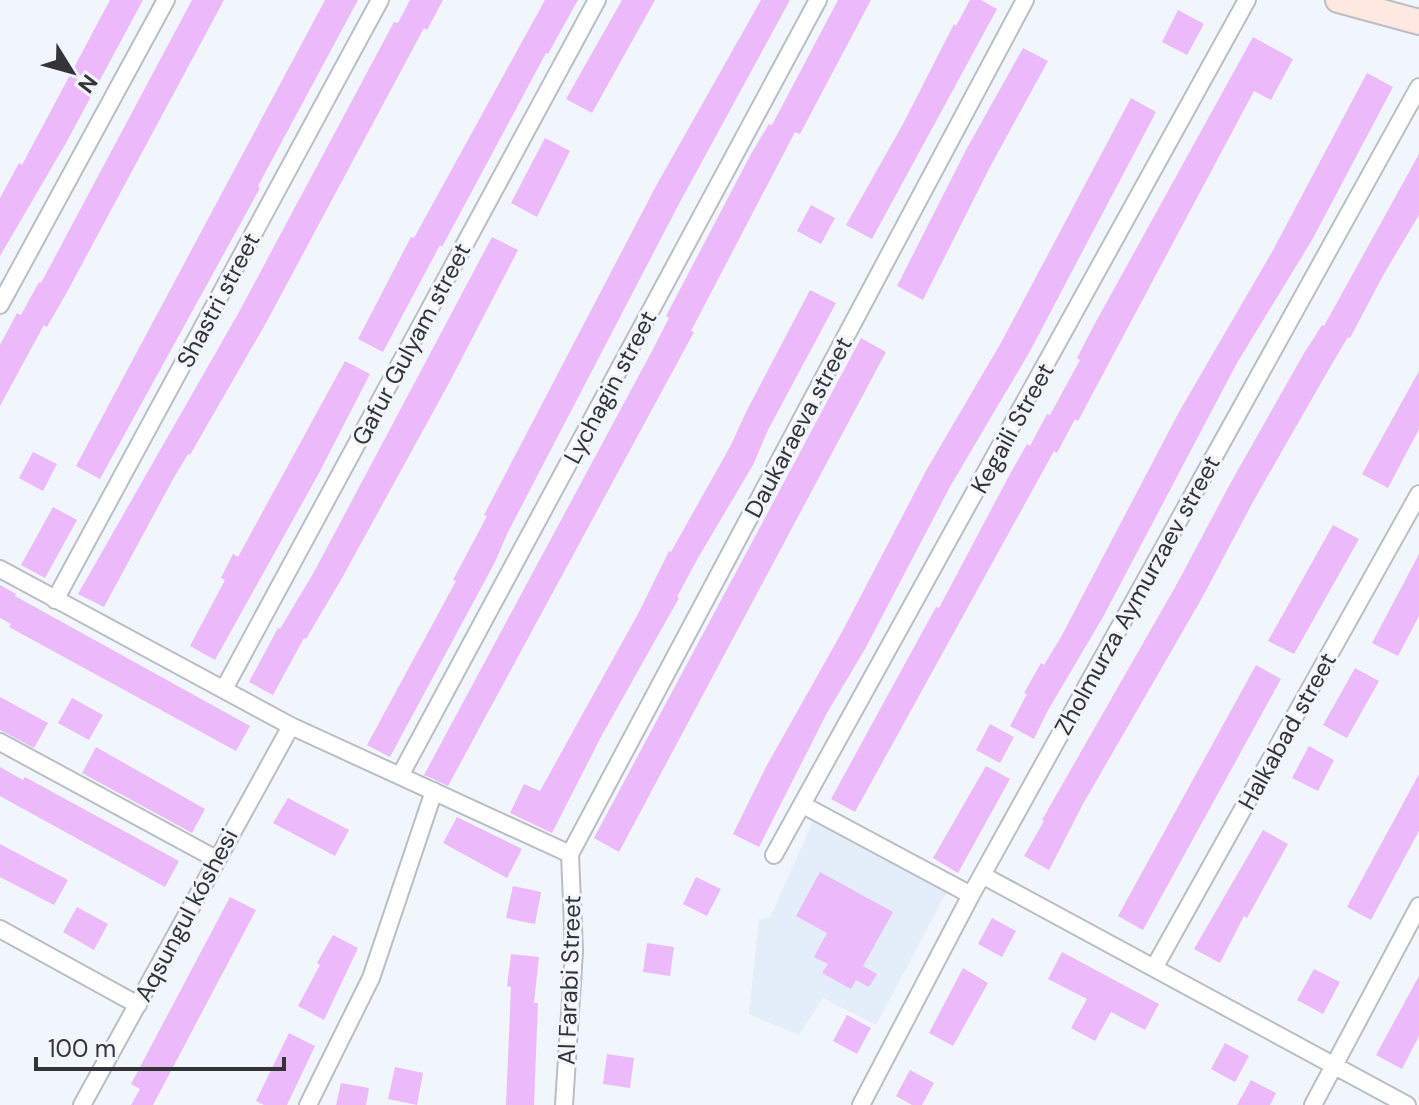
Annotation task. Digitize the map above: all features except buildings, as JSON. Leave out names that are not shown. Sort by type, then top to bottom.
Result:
[{"type":"street","points":[[0,305],[166,0]]},
{"type":"street","name":"Shastri street","points":[[55,600],[380,0]]},
{"type":"street","name":"Gafur Gulyam street","points":[[224,689],[597,0]]},
{"type":"street","name":"Lychagin street","points":[[401,774],[818,0]]},
{"type":"street","name":"Daukaraeva street","points":[[570,854],[1025,0]]},
{"type":"street","name":"Kegaili Street","points":[[774,855],[1247,0]]},
{"type":"street","points":[[1338,0],[1419,22]]},
{"type":"street","name":"Zholmurza Aymurzaev street","points":[[861,1105],[971,895],[1419,87]]},
{"type":"street","name":"Halkabad street","points":[[1154,968],[1412,522],[1419,494]]},
{"type":"street","points":[[0,569],[291,726],[570,854]]},
{"type":"street","name":"Aqsungul kóshesi","points":[[82,1105],[291,726]]},
{"type":"street","points":[[0,742],[216,859]]},
{"type":"street","points":[[308,1105],[371,978],[434,791]]},
{"type":"street","points":[[803,805],[971,895]]},
{"type":"street","name":"Al Farabi Street","points":[[564,1105],[574,951],[570,854]]},
{"type":"street","points":[[982,875],[1407,1105]]},
{"type":"street","points":[[1313,1105],[1419,906]]},
{"type":"street","points":[[0,929],[138,1005]]},
{"type":"shaded area","points":[[813,821],[946,893],[876,1025],[823,998],[799,1035],[749,1014],[759,919],[770,918]]}]
